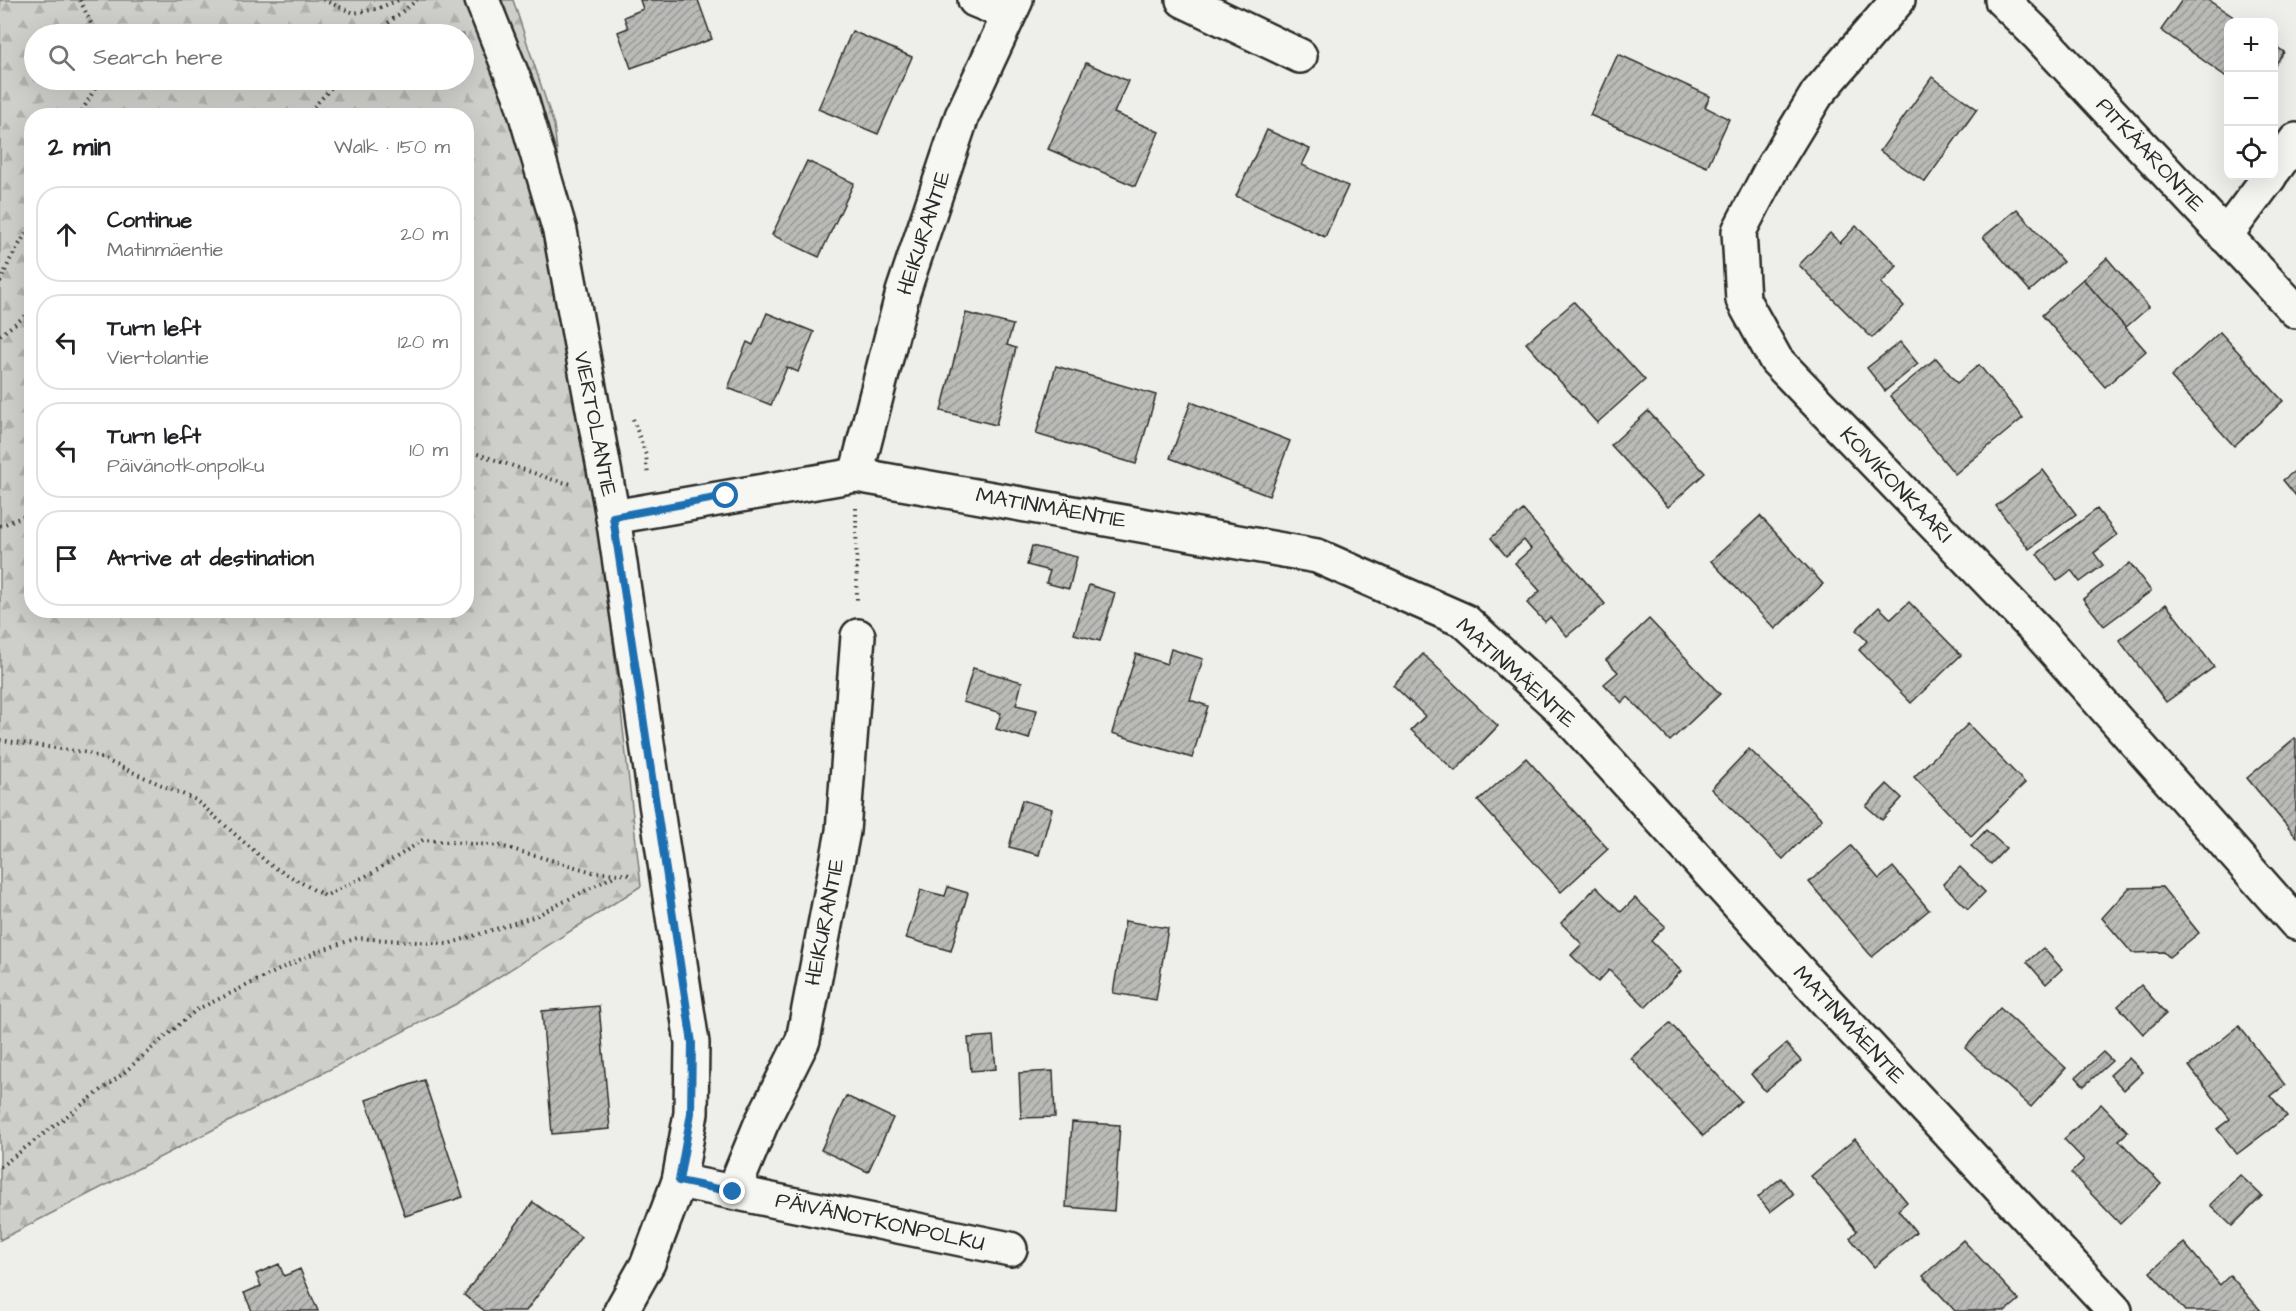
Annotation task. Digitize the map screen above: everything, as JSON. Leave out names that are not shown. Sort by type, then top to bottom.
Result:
[{"type":"street","name":"VIERTOLANTIE","points":[[482,0],[520,95],[560,231],[611,504],[692,1043],[691,1113],[679,1181],[648,1263],[621,1311]]},
{"type":"street","points":[[975,0],[1012,7]]},
{"type":"street","points":[[1183,0],[1300,56]]},
{"type":"street","name":"KOIVIKONKAARI","points":[[1899,0],[1817,94],[1766,179],[1739,231],[1743,300],[1776,360],[2039,633],[2296,923]]},
{"type":"street","name":"PITKÄARONTIE","points":[[2002,0],[2039,36],[2296,311]]},
{"type":"street","name":"HEIKURANTIE","points":[[856,475],[903,292],[962,116],[1012,7]]},
{"type":"street","points":[[2278,165],[2296,140]]},
{"type":"street","points":[[2225,236],[2267,180]]},
{"type":"street","name":"MATINMÄENTIE","points":[[611,504],[856,475],[1317,556],[1465,621],[1558,706],[1827,1002],[2115,1311]]},
{"type":"street","name":"HEIKURANTIE","points":[[733,1192],[761,1124],[803,1040],[843,831],[858,636]]},
{"type":"street","name":"PÄIVÄNOTKONPOLKU","points":[[679,1181],[1010,1249]]},
{"type":"path","points":[[80,0],[91,24]]},
{"type":"path","points":[[323,0],[354,13],[376,9],[399,0]]},
{"type":"path","points":[[386,24],[416,0]]},
{"type":"path","points":[[84,108],[94,90]]},
{"type":"path","points":[[313,108],[329,90]]},
{"type":"path","points":[[0,282],[24,236]]},
{"type":"path","points":[[0,335],[24,317]]},
{"type":"path","points":[[474,453],[557,481],[611,504]]},
{"type":"path","points":[[856,475],[858,636]]},
{"type":"path","points":[[0,526],[24,516]]},
{"type":"path","points":[[0,741],[89,753],[196,800],[270,865],[326,896],[372,873],[423,840],[501,846],[593,872],[666,877]]},
{"type":"path","points":[[0,1167],[120,1076],[196,1010],[306,957],[357,938],[448,944],[536,916],[618,874]]},
{"type":"green space","points":[[0,0],[513,0],[554,125],[641,886],[456,1004],[0,1240]]},
{"type":"building","points":[[640,0],[698,0],[712,39],[631,68],[618,32],[628,28],[624,17],[643,9]]},
{"type":"building","points":[[2182,0],[2208,0],[2235,18],[2224,18],[2224,75],[2161,30]]},
{"type":"building","points":[[852,31],[912,57],[878,134],[818,109]]},
{"type":"building","points":[[2278,48],[2284,52],[2278,61]]},
{"type":"building","points":[[1618,54],[1710,96],[1705,107],[1729,119],[1707,167],[1590,115]]},
{"type":"building","points":[[1086,63],[1128,81],[1114,113],[1159,132],[1135,186],[1048,149]]},
{"type":"building","points":[[1932,77],[1977,109],[1925,182],[1880,151]]},
{"type":"building","points":[[1267,130],[1310,149],[1302,165],[1348,186],[1325,237],[1236,196]]},
{"type":"building","points":[[807,161],[854,183],[819,257],[772,235]]},
{"type":"building","points":[[2017,209],[2063,262],[2030,291],[1983,237]]},
{"type":"building","points":[[1856,226],[1897,266],[1881,283],[1904,306],[1872,338],[1799,265],[1830,233],[1840,243]]},
{"type":"building","points":[[2107,258],[2149,307],[2125,328],[2083,279]]},
{"type":"building","points":[[2083,279],[2146,351],[2105,387],[2042,315]]},
{"type":"building","points":[[1574,302],[1645,380],[1597,423],[1526,343]]},
{"type":"building","points":[[767,313],[814,332],[798,372],[787,367],[771,405],[728,388],[747,342],[753,345]]},
{"type":"building","points":[[966,313],[1013,325],[1007,345],[1016,348],[996,425],[941,411]]},
{"type":"building","points":[[2220,332],[2283,401],[2234,446],[2171,377]]},
{"type":"building","points":[[1900,342],[1918,364],[1885,391],[1867,368]]},
{"type":"building","points":[[1936,358],[1957,383],[1979,365],[2023,418],[1955,474],[1890,396]]},
{"type":"building","points":[[1056,366],[1156,395],[1136,464],[1036,434]]},
{"type":"building","points":[[1191,402],[1290,441],[1269,496],[1170,458]]},
{"type":"building","points":[[1648,411],[1705,473],[1668,507],[1611,445]]},
{"type":"building","points":[[2043,470],[2076,514],[2029,549],[1996,506]]},
{"type":"building","points":[[2296,470],[2296,496],[2283,480]]},
{"type":"building","points":[[2097,509],[2117,535],[2094,553],[2103,565],[2080,582],[2071,570],[2057,581],[2037,554]]},
{"type":"building","points":[[1523,510],[1605,604],[1567,636],[1550,617],[1545,622],[1527,603],[1540,591],[1515,563],[1531,549],[1524,540],[1506,556],[1491,538]]},
{"type":"building","points":[[1760,516],[1823,584],[1775,629],[1711,561]]},
{"type":"building","points":[[1032,546],[1077,557],[1069,589],[1046,583],[1050,571],[1027,565]]},
{"type":"building","points":[[2130,563],[2151,591],[2104,626],[2083,599]]},
{"type":"building","points":[[1089,585],[1115,593],[1100,641],[1074,634]]},
{"type":"building","points":[[1909,602],[1961,655],[1911,703],[1859,650],[1867,641],[1856,630],[1879,607],[1891,619]]},
{"type":"building","points":[[2166,604],[2214,667],[2166,702],[2119,640]]},
{"type":"building","points":[[1649,619],[1720,694],[1670,741],[1628,697],[1622,703],[1604,684],[1618,672],[1606,660]]},
{"type":"building","points":[[1171,649],[1203,659],[1190,700],[1208,706],[1192,758],[1112,733],[1136,654],[1167,664]]},
{"type":"building","points":[[1423,654],[1498,726],[1455,771],[1411,730],[1425,716],[1393,685]]},
{"type":"building","points":[[973,668],[1022,682],[1016,705],[1037,710],[1029,739],[996,729],[1001,713],[963,702]]},
{"type":"building","points":[[1968,724],[2025,783],[1971,836],[1914,777]]},
{"type":"building","points":[[2296,739],[2296,837],[2247,778]]},
{"type":"building","points":[[1749,749],[1822,819],[1783,859],[1711,789]]},
{"type":"building","points":[[1526,758],[1608,849],[1561,892],[1478,801]]},
{"type":"building","points":[[1887,784],[1902,798],[1882,820],[1866,806]]},
{"type":"building","points":[[1022,800],[1052,809],[1039,855],[1009,847]]},
{"type":"building","points":[[1986,830],[2006,848],[1991,864],[1971,846]]},
{"type":"building","points":[[1851,846],[1879,879],[1893,867],[1929,910],[1872,957],[1809,882]]},
{"type":"building","points":[[1960,867],[1985,892],[1968,909],[1943,884]]},
{"type":"building","points":[[948,887],[968,893],[951,951],[906,938],[921,890],[945,896]]},
{"type":"building","points":[[1596,887],[1621,912],[1635,898],[1665,926],[1651,941],[1681,971],[1646,1007],[1609,970],[1598,982],[1571,955],[1582,944],[1561,923]]},
{"type":"building","points":[[2162,887],[2199,933],[2169,957],[2164,952],[2132,953],[2102,918],[2129,888]]},
{"type":"building","points":[[1125,921],[1168,928],[1156,1000],[1113,993]]},
{"type":"building","points":[[2043,948],[2062,969],[2046,984],[2027,962]]},
{"type":"building","points":[[2141,985],[2166,1014],[2143,1034],[2118,1006]]},
{"type":"building","points":[[599,1006],[610,1129],[552,1134],[542,1011]]},
{"type":"building","points":[[2000,1008],[2066,1068],[2031,1107],[1965,1048]]},
{"type":"building","points":[[1670,1023],[1741,1101],[1703,1136],[1631,1058]]},
{"type":"building","points":[[2239,1026],[2285,1085],[2271,1096],[2287,1116],[2237,1154],[2217,1129],[2230,1119],[2189,1066]]},
{"type":"building","points":[[993,1036],[996,1069],[971,1071],[968,1038]]},
{"type":"building","points":[[1786,1044],[1801,1061],[1765,1091],[1751,1074]]},
{"type":"building","points":[[2103,1052],[2112,1061],[2084,1086],[2076,1077]]},
{"type":"building","points":[[2129,1058],[2143,1072],[2124,1090],[2110,1075]]},
{"type":"building","points":[[1053,1071],[1055,1117],[1021,1118],[1019,1073]]},
{"type":"building","points":[[424,1080],[463,1197],[405,1216],[366,1100]]},
{"type":"building","points":[[846,1096],[893,1118],[868,1172],[821,1150]]},
{"type":"building","points":[[2101,1104],[2128,1132],[2119,1140],[2161,1184],[2120,1224],[2071,1173],[2084,1160],[2064,1139]]},
{"type":"building","points":[[1072,1122],[1120,1125],[1114,1211],[1066,1207]]},
{"type":"building","points":[[1855,1139],[1907,1202],[1898,1210],[1916,1232],[1874,1267],[1850,1238],[1857,1231],[1811,1176]]},
{"type":"building","points":[[2240,1175],[2262,1196],[2232,1226],[2210,1205]]},
{"type":"building","points":[[1781,1178],[1793,1194],[1770,1212],[1758,1197]]},
{"type":"building","points":[[533,1202],[581,1237],[526,1311],[485,1311],[464,1295]]},
{"type":"building","points":[[1963,1240],[2019,1300],[2006,1311],[1955,1311],[1923,1276]]},
{"type":"building","points":[[2184,1243],[2220,1285],[2230,1275],[2261,1311],[2185,1311],[2150,1272]]},
{"type":"building","points":[[279,1264],[284,1276],[300,1269],[318,1311],[252,1311],[244,1293],[261,1286],[256,1274]]},
{"type":"route","points":[[726,496],[613,517],[692,1043],[691,1113],[679,1181],[733,1192]]}]
